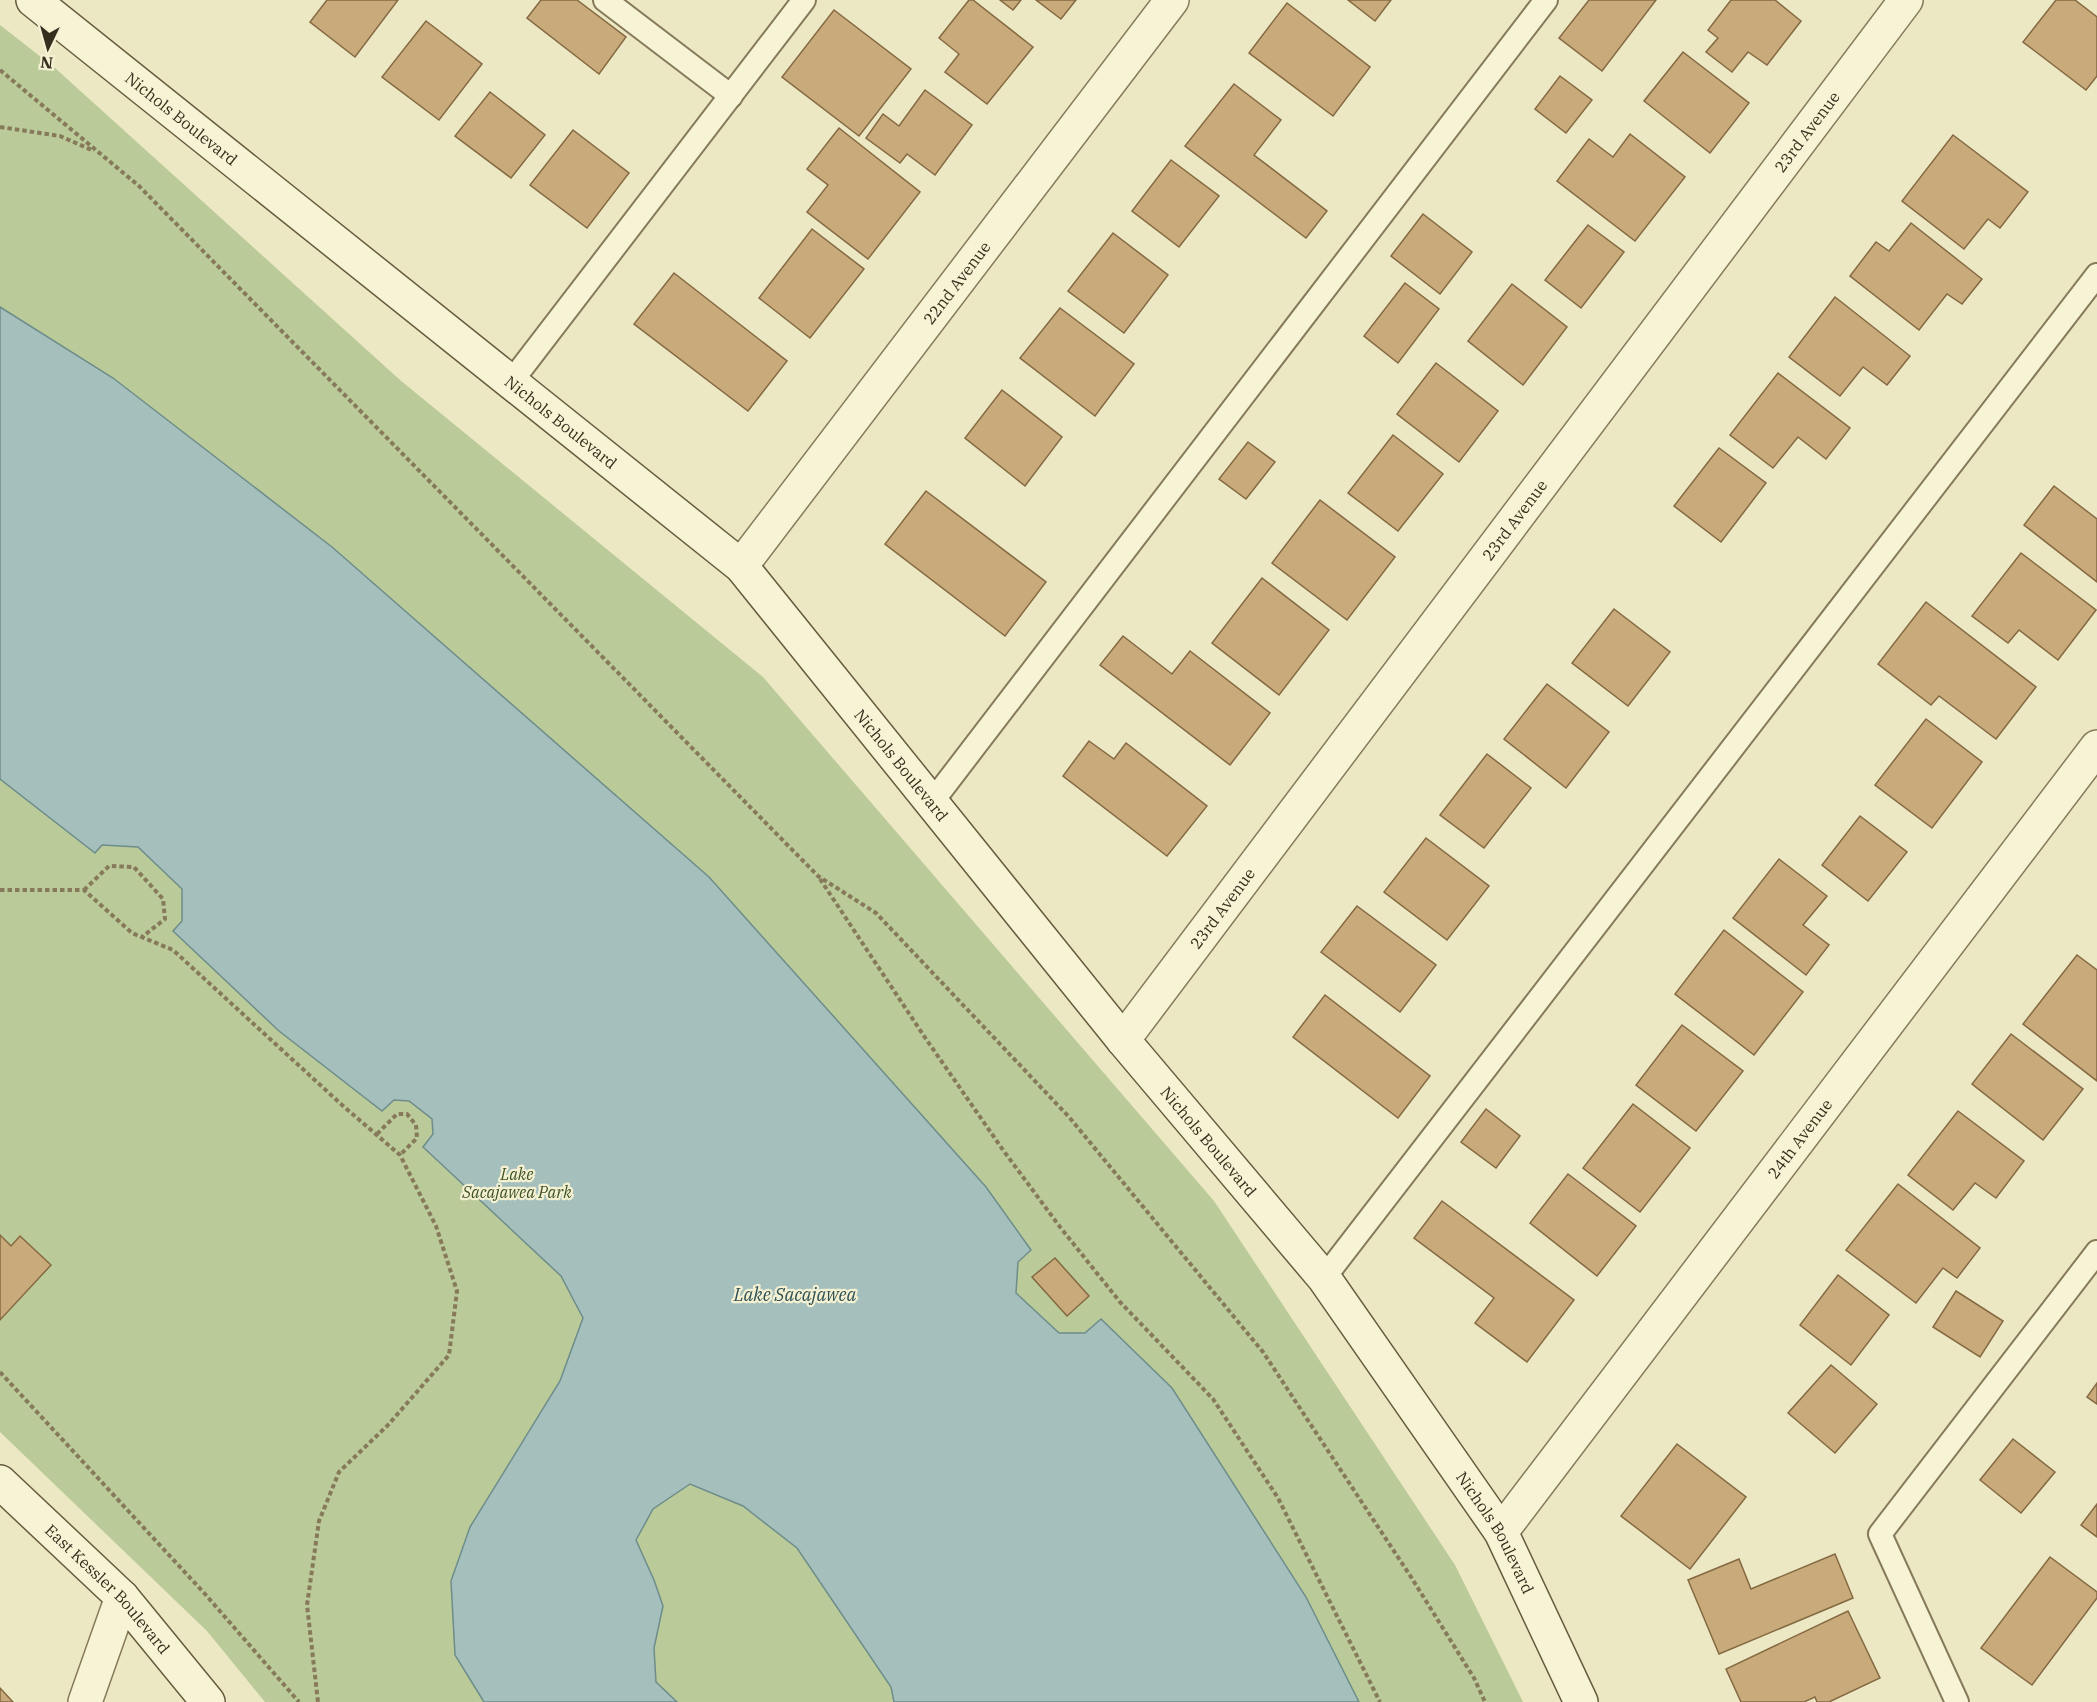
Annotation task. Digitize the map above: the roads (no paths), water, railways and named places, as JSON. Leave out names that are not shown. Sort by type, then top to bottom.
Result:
[{"type":"street","name":"Nichols Boulevard","points":[[33,0],[741,566],[1123,1040],[1324,1278],[1501,1532],[1581,1702]]},
{"type":"street","name":"22nd Avenue","points":[[741,566],[1172,0]]},
{"type":"street","name":"23rd Avenue","points":[[1123,1040],[1906,0]]},
{"type":"street","name":"24th Avenue","points":[[1501,1532],[2097,747]]},
{"type":"street","name":"East Kessler Boulevard","points":[[0,1482],[122,1597],[208,1702]]},
{"type":"street","points":[[85,1702],[122,1597]]},
{"type":"lane","points":[[605,0],[731,96]]},
{"type":"lane","points":[[511,382],[804,0]]},
{"type":"lane","points":[[932,802],[1546,0]]},
{"type":"lane","points":[[1324,1278],[2097,275]]},
{"type":"lane","points":[[1957,1702],[1880,1534],[2097,1252]]},
{"type":"water","name":"Lake Sacajawea","points":[[0,307],[113,378],[332,547],[709,877],[986,1187],[1031,1250],[1018,1262],[1016,1293],[1059,1333],[1085,1333],[1101,1319],[1172,1388],[1306,1597],[1359,1702],[894,1702],[891,1687],[797,1548],[743,1506],[690,1484],[653,1509],[636,1540],[663,1606],[654,1648],[656,1682],[677,1702],[484,1702],[455,1655],[451,1581],[470,1527],[560,1381],[583,1318],[561,1276],[423,1147],[433,1134],[432,1119],[409,1101],[394,1100],[382,1111],[279,1031],[173,931],[182,921],[182,889],[138,847],[102,845],[95,853],[0,779]]},
{"type":"park label","name":"Lake Sacajawea Park","points":[[517,1183]]}]
